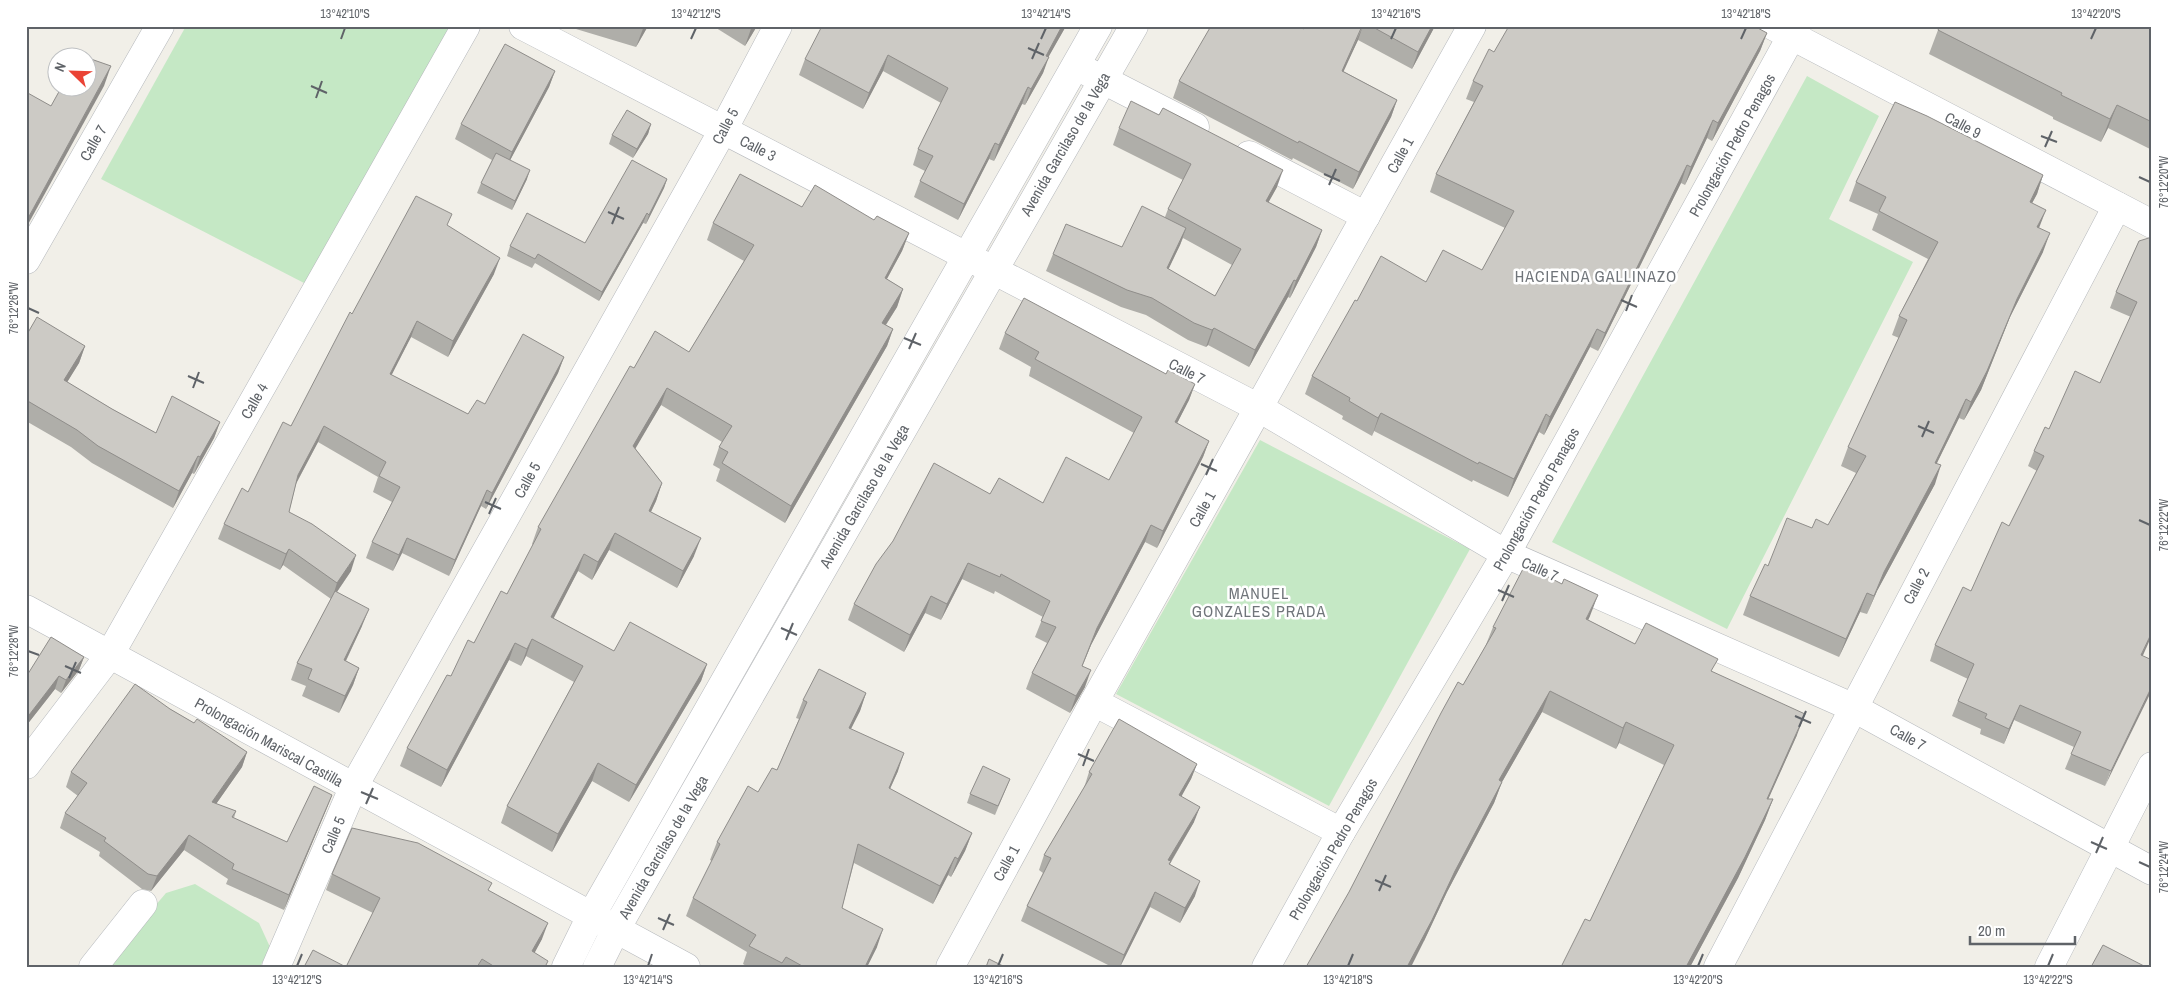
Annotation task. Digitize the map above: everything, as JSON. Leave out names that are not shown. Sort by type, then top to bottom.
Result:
[{"type":"street","name":"Calle 7","points":[[26,260],[160,26]]},
{"type":"street","name":"Calle 4","points":[[26,765],[109,656],[466,26]]},
{"type":"street","name":"Calle 3","points":[[523,26],[967,256]]},
{"type":"street","name":"Calle 5","points":[[276,967],[354,788],[723,130],[778,26]]},
{"type":"street","name":"Avenida Garcilaso de la Vega","points":[[566,967],[591,916],[1098,26]]},
{"type":"street","name":"Avenida Garcilaso de la Vega","points":[[597,967],[616,929],[1134,26]]},
{"type":"street","name":"Calle 1","points":[[950,967],[1094,702],[1472,26]]},
{"type":"street","name":"Calle 9","points":[[1787,29],[2152,224]]},
{"type":"street","name":"Prolongación Pedro Penagos","points":[[1266,967],[1341,832],[1506,554],[1787,29]]},
{"type":"street","points":[[1076,66],[1366,216]]},
{"type":"street","name":"Calle 2","points":[[1718,967],[1852,707],[2117,206]]},
{"type":"street","name":"Calle 7","points":[[967,256],[1259,408],[1506,554],[1852,707],[2152,871]]},
{"type":"street","name":"Prolongación Mariscal Castilla","points":[[26,609],[109,656],[616,929]]},
{"type":"street","points":[[1094,702],[1341,832]]},
{"type":"street","points":[[2049,967],[2152,766]]},
{"type":"street","points":[[93,967],[143,904]]},
{"type":"street","points":[[616,929],[686,967]]},
{"type":"green space","points":[[186,26],[452,26],[306,284],[101,179]]},
{"type":"green space","points":[[1807,76],[1879,116],[1829,219],[1913,262],[1727,629],[1552,542]]},
{"type":"green space","points":[[1260,440],[1470,549],[1329,806],[1116,694]]},
{"type":"green space","points":[[195,884],[259,923],[270,947],[260,967],[103,967],[166,893]]},
{"type":"building","points":[[822,26],[1000,26],[1002,28],[1003,26],[1062,26],[1046,56],[1049,57],[1031,89],[1028,87],[999,145],[995,143],[964,204],[920,181],[933,156],[918,149],[948,88],[888,55],[869,93],[805,59]]},
{"type":"building","points":[[1211,26],[1299,26],[1304,29],[1305,26],[1362,26],[1342,71],[1397,100],[1359,172],[1299,141],[1298,143],[1179,81]]},
{"type":"building","points":[[1371,26],[1432,26],[1418,52]]},
{"type":"building","points":[[1509,26],[1754,26],[1767,33],[1718,123],[1713,120],[1691,167],[1687,165],[1605,333],[1597,329],[1550,417],[1546,414],[1514,479],[1479,462],[1478,464],[1381,413],[1378,418],[1349,401],[1350,398],[1312,376],[1355,300],[1357,301],[1381,256],[1426,282],[1443,250],[1482,270],[1514,211],[1436,174],[1483,86],[1473,81],[1489,49],[1494,52]]},
{"type":"building","points":[[1940,26],[2152,26],[2152,122],[2117,105],[2110,119],[1938,30]]},
{"type":"building","points":[[505,44],[555,71],[512,152],[461,124]]},
{"type":"building","points":[[98,61],[111,66],[98,90]]},
{"type":"building","points":[[26,92],[51,106],[55,98],[94,98],[27,220]]},
{"type":"building","points":[[1131,101],[1159,115],[1163,108],[1283,170],[1266,201],[1322,230],[1296,281],[1294,280],[1255,350],[1214,328],[1212,330],[1194,323],[1152,298],[1127,290],[1053,254],[1066,224],[1122,247],[1142,206],[1186,228],[1167,268],[1215,296],[1241,249],[1168,209],[1191,164],[1119,128]]},
{"type":"building","points":[[1895,102],[1927,116],[2043,175],[2030,202],[2046,210],[2037,227],[2050,233],[2017,299],[1987,371],[1971,402],[1966,399],[1935,463],[1941,465],[1884,572],[1874,596],[1867,593],[1846,639],[1750,596],[1765,564],[1768,566],[1787,518],[1812,528],[1816,519],[1828,525],[1866,456],[1848,447],[1907,320],[1899,316],[1938,242],[1879,211],[1886,197],[1856,182]]},
{"type":"building","points":[[627,110],[651,124],[637,149],[612,135]]},
{"type":"building","points":[[496,153],[530,170],[515,201],[481,183]]},
{"type":"building","points":[[632,160],[667,179],[649,215],[647,213],[602,292],[538,254],[535,259],[510,246],[527,213],[585,243]]},
{"type":"building","points":[[740,174],[802,207],[815,185],[874,220],[877,216],[909,233],[885,278],[903,289],[882,323],[893,329],[791,506],[722,463],[728,452],[719,447],[732,426],[667,388],[633,446],[662,483],[649,511],[701,538],[683,571],[615,533],[598,562],[584,554],[551,617],[614,651],[630,622],[707,664],[636,785],[598,763],[558,834],[507,806],[583,666],[532,639],[527,649],[515,643],[447,770],[407,748],[447,675],[451,676],[468,640],[474,643],[501,591],[507,594],[541,529],[538,527],[630,366],[634,368],[655,331],[689,352],[754,245],[713,223]]},
{"type":"building","points":[[416,196],[452,214],[447,225],[500,258],[453,341],[417,321],[390,374],[468,414],[477,400],[485,404],[523,334],[564,357],[492,493],[487,490],[455,560],[407,538],[399,555],[372,542],[400,487],[379,476],[386,462],[324,426],[298,475],[289,512],[312,524],[356,555],[337,583],[289,549],[286,554],[224,524],[242,488],[248,492],[283,422],[291,426],[350,312],[352,314]]},
{"type":"building","points":[[2152,237],[2152,632],[2141,655],[2152,660],[2152,686],[2111,771],[2071,754],[2081,732],[2020,705],[2009,729],[1985,718],[1987,714],[1958,701],[1974,664],[1935,645],[1963,587],[1971,591],[2002,522],[2009,526],[2044,456],[2034,451],[2045,427],[2049,429],[2075,371],[2100,383],[2137,302],[2116,292],[2139,241]]},
{"type":"building","points":[[1024,298],[1166,374],[1168,370],[1195,384],[1175,422],[1209,441],[1163,531],[1151,525],[1097,628],[1082,666],[1091,670],[1076,696],[1032,673],[1056,627],[1041,621],[1050,601],[1001,574],[1000,577],[968,563],[947,604],[931,596],[910,635],[854,604],[876,564],[893,541],[934,463],[990,494],[999,478],[1043,503],[1066,457],[1109,480],[1142,417],[1035,359],[1039,352],[1005,333]]},
{"type":"building","points":[[37,317],[85,346],[64,380],[112,409],[156,433],[172,396],[220,422],[200,457],[198,456],[179,491],[98,446],[77,430],[26,400],[26,336]]},
{"type":"building","points":[[1525,565],[1562,584],[1564,579],[1598,595],[1586,619],[1635,644],[1646,623],[1718,659],[1711,671],[1805,714],[1767,799],[1773,799],[1745,857],[1686,967],[1561,967],[1585,919],[1590,921],[1674,745],[1626,722],[1623,728],[1550,691],[1499,780],[1502,782],[1407,967],[1306,967],[1349,892],[1458,682],[1463,685],[1496,628],[1493,627]]},
{"type":"building","points":[[335,591],[369,609],[344,660],[359,668],[345,696],[308,679],[312,669],[297,663]]},
{"type":"building","points":[[51,637],[84,657],[66,680],[59,676],[26,719],[26,677]]},
{"type":"building","points":[[819,669],[866,693],[849,728],[904,753],[889,788],[972,833],[958,859],[955,857],[940,886],[858,844],[842,908],[883,929],[865,967],[804,967],[786,957],[782,963],[749,946],[756,935],[693,898],[720,844],[717,842],[748,786],[758,792],[772,768],[777,770],[807,702],[803,700]]},
{"type":"building","points":[[135,684],[170,709],[194,723],[197,719],[247,752],[212,802],[236,811],[232,817],[287,842],[314,786],[332,795],[289,895],[232,869],[234,864],[189,835],[157,876],[148,874],[104,841],[106,838],[65,813],[87,783],[71,772]]},
{"type":"building","points":[[1119,719],[1197,764],[1179,795],[1200,807],[1168,860],[1171,861],[1169,864],[1200,881],[1185,908],[1155,892],[1124,955],[1027,906],[1051,858],[1044,855],[1092,774],[1089,772]]},
{"type":"building","points":[[983,766],[1010,779],[998,806],[970,794]]},
{"type":"building","points":[[352,828],[418,843],[492,883],[488,890],[548,923],[532,951],[548,961],[545,967],[495,967],[482,959],[477,967],[346,967],[380,898],[332,874]]},
{"type":"building","points":[[2103,945],[2146,967],[2091,967]]},
{"type":"building","points":[[313,950],[346,967],[304,967]]},
{"type":"building","points":[[989,959],[1005,967],[986,967]]},
{"type":"district","name":"HACIENDA GALLINAZO","points":[[1596,276]]},
{"type":"district","name":"MANUEL GONZALES PRADA","points":[[1259,602]]}]
